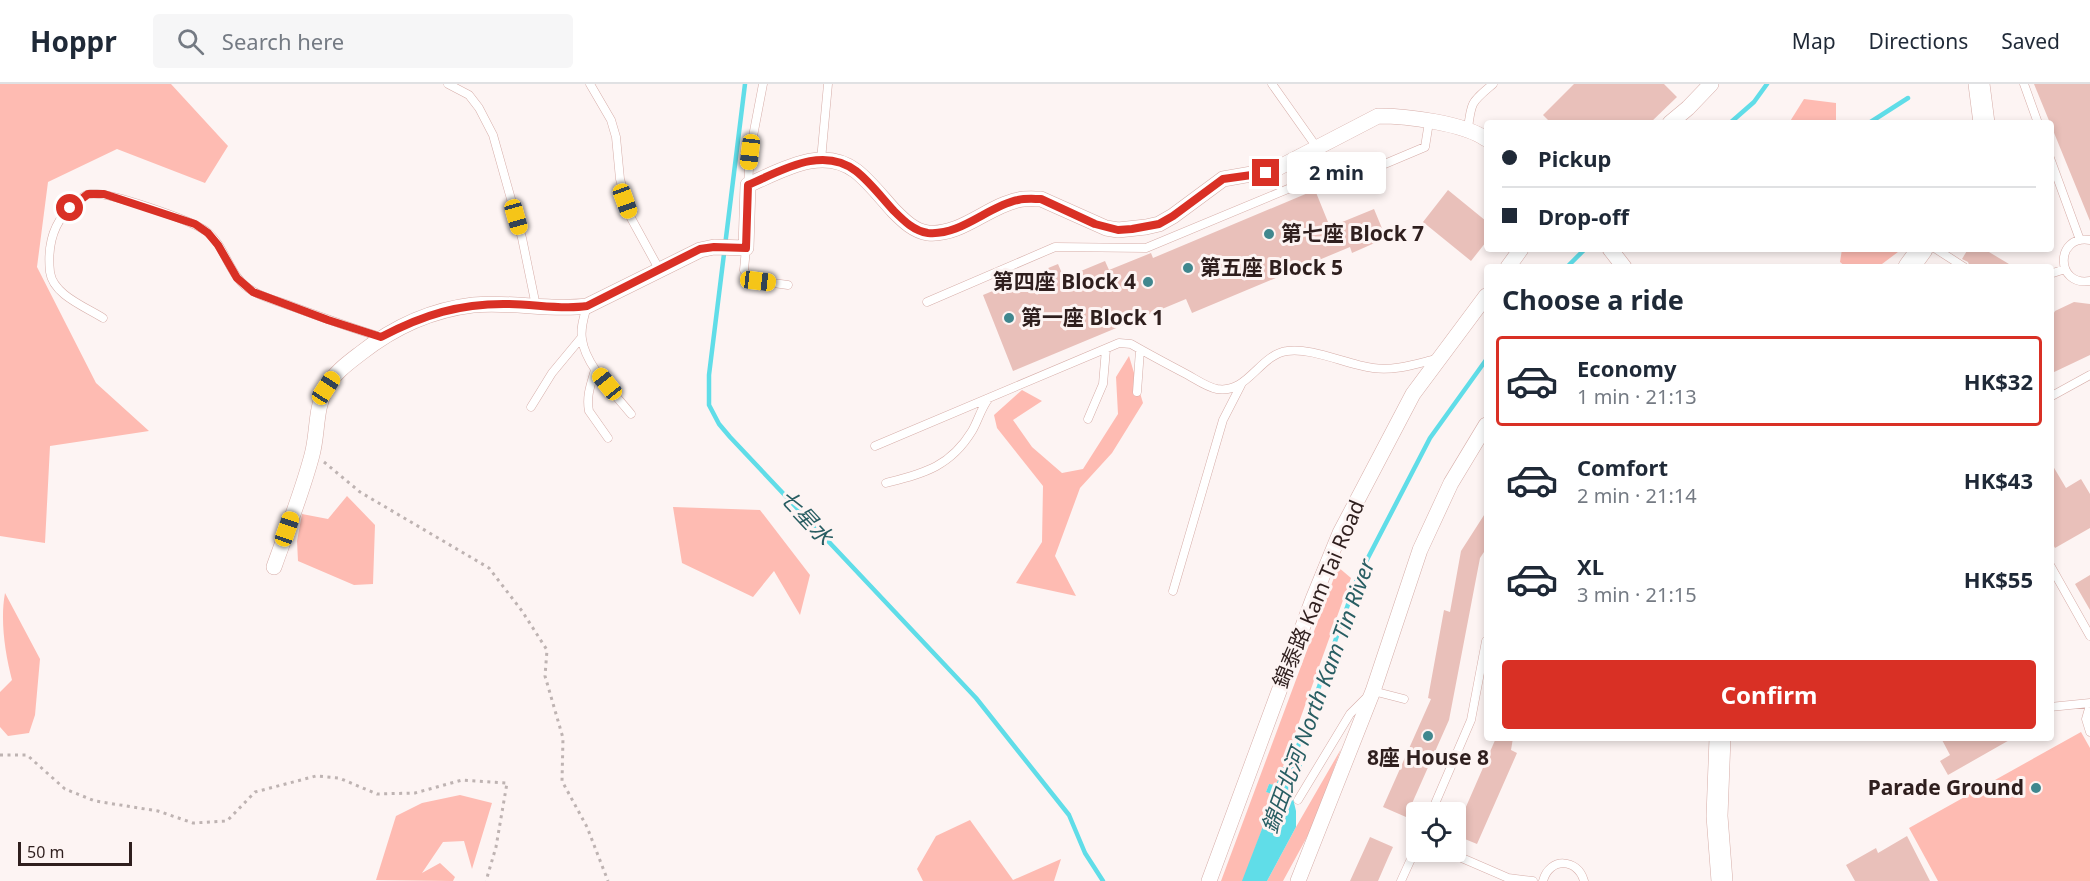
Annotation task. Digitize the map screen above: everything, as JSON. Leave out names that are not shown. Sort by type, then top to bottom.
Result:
[{"type":"main road","points":[[1979,84],[1984,120]]},
{"type":"main road","points":[[1720,741],[1717,816],[1722,881]]},
{"type":"street","points":[[1674,120],[1711,84]]},
{"type":"street","points":[[274,567],[313,453],[318,410],[326,388],[346,363],[381,337],[406,324],[451,308],[509,304],[569,308],[587,306],[700,249],[746,248],[748,185],[800,164],[821,159],[838,161],[857,172],[905,223],[919,231],[939,233],[949,231],[1009,203],[1031,198],[1041,199],[1106,228],[1125,230],[1159,224],[1223,179],[1274,170],[1378,116],[1391,116],[1468,129],[1484,138]]},
{"type":"street","points":[[1612,252],[1621,264]]},
{"type":"street","name":"錦泰路 Kam Tai Road","points":[[1209,881],[1313,599],[1340,533],[1413,394],[1484,299]]},
{"type":"street","points":[[1298,881],[1373,692],[1420,550],[1451,483],[1484,428]]},
{"type":"lane","points":[[448,84],[469,95],[479,108],[493,135],[522,238],[536,306]]},
{"type":"lane","points":[[590,84],[611,120],[616,137],[620,179],[628,210],[659,269]]},
{"type":"lane","points":[[748,185],[750,152],[763,84]]},
{"type":"lane","points":[[821,159],[828,84]]},
{"type":"lane","points":[[1272,84],[1318,148]]},
{"type":"lane","points":[[1468,129],[1470,107],[1473,101],[1493,84]]},
{"type":"lane","points":[[2024,84],[2037,120]]},
{"type":"lane","points":[[927,302],[1055,246],[1146,248],[1312,179],[1349,179],[1425,147],[1429,122]]},
{"type":"lane","points":[[2054,169],[2080,240]]},
{"type":"lane","points":[[103,318],[62,292],[51,277],[48,254],[54,230],[70,208],[88,194],[104,194],[195,224],[208,233],[218,245],[237,278],[253,292],[381,337]]},
{"type":"lane","points":[[2090,240],[2080,240],[2067,249],[2063,259],[2065,269],[2076,280],[2090,281]]},
{"type":"lane","points":[[746,248],[744,270],[748,278],[788,285]]},
{"type":"lane","points":[[1941,252],[1959,264]]},
{"type":"lane","points":[[2054,273],[2065,269]]},
{"type":"lane","points":[[587,306],[581,338],[583,347],[595,370],[630,414]]},
{"type":"lane","points":[[531,407],[552,373],[581,338]]},
{"type":"lane","points":[[875,446],[1119,343],[1125,343],[1140,350],[1210,387],[1226,389],[1241,385]]},
{"type":"lane","points":[[1088,419],[1103,384],[1106,349]]},
{"type":"lane","points":[[1137,392],[1140,350]]},
{"type":"lane","points":[[1173,591],[1222,420],[1241,385],[1272,357],[1287,351],[1304,352],[1371,368],[1385,369],[1401,368],[1440,357]]},
{"type":"lane","points":[[595,370],[588,392],[588,406],[589,411],[608,438]]},
{"type":"lane","points":[[2054,395],[2090,375]]},
{"type":"lane","points":[[886,483],[924,473],[950,458],[963,446],[989,398]]},
{"type":"lane","points":[[2054,572],[2090,636]]},
{"type":"lane","points":[[1436,802],[1471,720],[1484,652]]},
{"type":"lane","points":[[1298,800],[1350,714],[1373,692],[1404,699]]},
{"type":"lane","points":[[2054,707],[2090,704],[2086,719],[2090,732]]},
{"type":"lane","points":[[1466,860],[1508,879],[1533,881]]},
{"type":"lane","points":[[1401,881],[1410,862]]},
{"type":"lane","points":[[1543,881],[1553,866],[1566,863],[1578,868],[1584,881]]},
{"type":"path","points":[[313,453],[360,492],[489,568],[522,611],[547,650],[545,676],[563,738],[562,781],[587,827],[608,881]]},
{"type":"path","points":[[0,755],[27,755],[65,789],[94,801],[158,811],[193,823],[227,821],[255,792],[316,776],[339,778],[377,794],[415,793],[462,780],[507,783],[496,847],[486,881]]},
{"type":"shaded area","points":[[0,84],[171,84],[228,146],[205,183],[117,149],[48,182],[37,267],[96,383],[149,431],[50,446],[45,543],[0,536]]},
{"type":"shaded area","points":[[1804,99],[1836,103],[1836,120],[1791,120]]},
{"type":"shaded area","points":[[1842,252],[1898,252],[1882,264],[1842,264],[1840,262]]},
{"type":"shaded area","points":[[1129,356],[1143,403],[1112,453],[1080,488],[1055,556],[1076,596],[1016,583],[1042,542],[1043,486],[997,428],[994,415],[1022,390],[1042,401],[1013,420],[1032,447],[1062,473],[1083,469],[1118,414],[1116,377]]},
{"type":"shaded area","points":[[347,496],[375,525],[373,584],[354,585],[298,561],[297,541],[302,514],[328,519]]},
{"type":"shaded area","points":[[673,507],[760,510],[810,575],[800,615],[774,571],[753,597],[682,563]]},
{"type":"shaded area","points":[[1338,567],[1351,578],[1276,786],[1269,784],[1266,792],[1275,794],[1243,881],[1221,881]]},
{"type":"shaded area","points":[[5,593],[40,659],[35,715],[29,733],[8,736],[0,727],[0,692],[12,680],[4,636]]},
{"type":"shaded area","name":"Parade Ground","points":[[2081,732],[2090,748],[2090,881],[1938,881],[1909,828]]},
{"type":"shaded area","points":[[1341,749],[1313,826],[1283,881],[1267,881],[1296,827]]},
{"type":"shaded area","points":[[460,795],[492,803],[472,869],[464,841],[443,842],[422,873],[440,863],[455,877],[453,881],[376,880],[396,816],[422,803]]},
{"type":"shaded area","points":[[970,820],[1013,880],[1061,859],[1054,881],[923,881],[917,869],[936,836]]},
{"type":"water","points":[[1302,765],[1291,790],[1296,811],[1296,827],[1267,881],[1242,881],[1275,795],[1266,792],[1269,784],[1276,785],[1283,767]]},
{"type":"building","points":[[1574,84],[1664,84],[1677,97],[1653,120],[1548,120],[1543,115]]},
{"type":"building","points":[[2034,84],[2090,84],[2090,221],[2054,133],[2054,120],[2049,120]]},
{"type":"building","points":[[1315,190],[1330,227],[1374,209],[1386,238],[1352,253],[1350,247],[1192,313],[1186,299],[1013,371],[983,295],[1058,264],[1064,278],[1105,261],[1109,270],[1151,253],[1153,258]]},
{"type":"building","points":[[1448,190],[1484,219],[1484,245],[1471,261],[1423,222]]},
{"type":"building","points":[[1966,252],[1989,252],[2009,264],[1969,264],[1962,259]]},
{"type":"building","points":[[2074,302],[2090,304],[2090,355],[2054,372],[2054,313]]},
{"type":"building","points":[[2054,468],[2066,488],[2081,479],[2090,494],[2090,528],[2055,548]]},
{"type":"building","points":[[1484,515],[1484,552],[1480,558],[1449,720],[1413,802],[1406,802],[1406,817],[1383,807],[1431,699],[1428,698],[1444,610],[1450,612],[1461,551]]},
{"type":"building","points":[[2090,575],[2090,610],[2075,584]]},
{"type":"building","points":[[1495,741],[1512,741],[1511,750],[1517,753],[1477,844],[1466,840],[1466,807]]},
{"type":"building","points":[[1943,741],[2008,741],[1948,775],[1940,761],[1950,755]]},
{"type":"building","points":[[1907,836],[1930,881],[1855,881],[1846,865],[1876,848],[1878,853]]},
{"type":"building","points":[[1370,837],[1393,847],[1378,881],[1350,881]]},
{"type":"waterway","name":"七星水","points":[[745,84],[709,375],[709,405],[719,424],[730,437],[976,698],[1069,815],[1085,853],[1103,881]]},
{"type":"waterway","name":"錦田北河 North Kam Tin River","points":[[1733,120],[1754,102],[1767,84]]},
{"type":"waterway","points":[[1874,120],[1908,98]]},
{"type":"waterway","name":"錦田北河 North Kam Tin River","points":[[1570,264],[1582,252]]},
{"type":"waterway","name":"錦田北河 North Kam Tin River","points":[[1289,772],[1357,579],[1430,438],[1484,363]]},
{"type":"place","name":"第七座 Block 7","points":[[1269,234]]},
{"type":"place","name":"第五座 Block 5","points":[[1188,268]]},
{"type":"place","name":"第四座 Block 4","points":[[1148,282]]},
{"type":"place","name":"第一座 Block 1","points":[[1009,318]]},
{"type":"place","name":"8座 House 8","points":[[1428,736]]},
{"type":"place","name":"Parade Ground","points":[[2036,788]]},
{"type":"route","points":[[70,208],[88,194],[104,194],[195,224],[208,233],[218,245],[237,278],[253,292],[381,337],[406,324],[451,308],[509,304],[569,308],[587,306],[700,249],[746,248],[748,185],[800,164],[821,159],[838,161],[857,172],[905,223],[919,231],[939,233],[949,231],[1009,203],[1031,198],[1041,199],[1106,228],[1118,230],[1146,227],[1159,224],[1173,216],[1223,179],[1266,173]]}]
